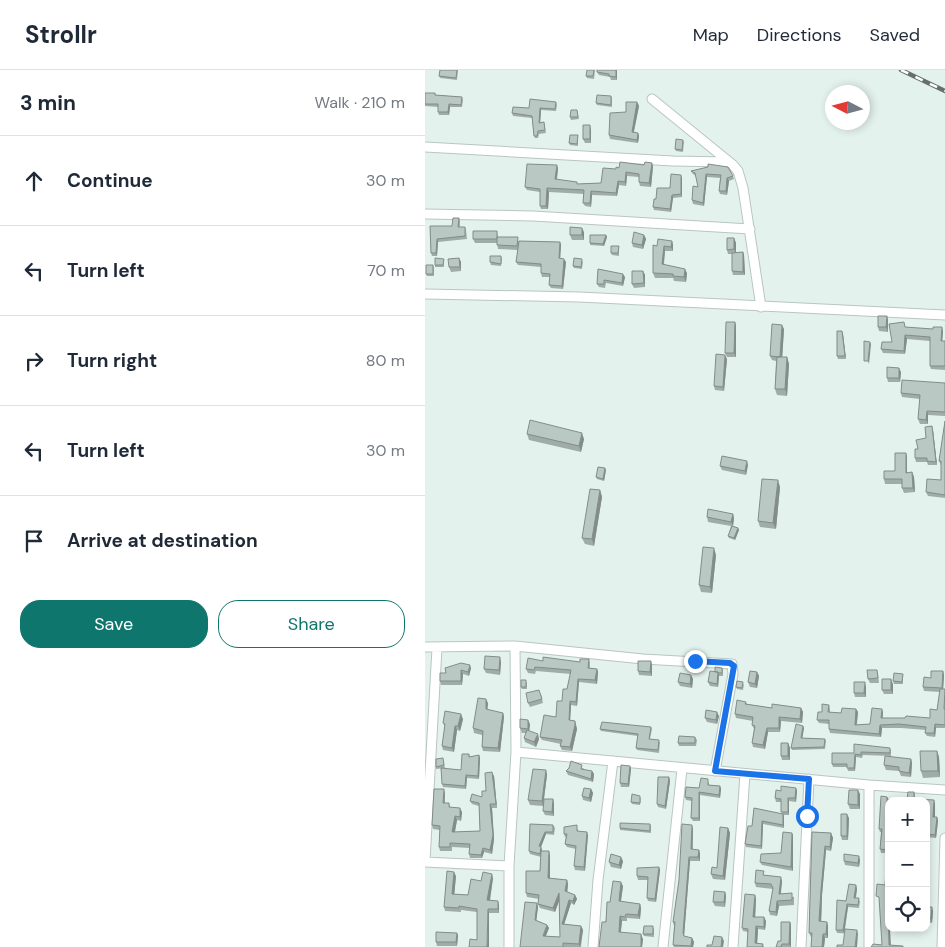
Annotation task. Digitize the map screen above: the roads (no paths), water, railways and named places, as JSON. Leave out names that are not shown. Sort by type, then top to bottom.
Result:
[{"type":"street","points":[[652,99],[702,137],[729,162],[739,175],[761,307]]},
{"type":"street","points":[[425,147],[673,161],[729,162]]},
{"type":"street","points":[[425,214],[533,216],[749,230]]},
{"type":"street","points":[[425,294],[579,297],[945,315]]},
{"type":"street","points":[[509,947],[509,866],[516,752],[515,646]]},
{"type":"street","points":[[425,647],[515,646],[643,659],[732,664],[733,674],[715,771]]},
{"type":"street","points":[[437,648],[425,861],[509,866]]},
{"type":"street","points":[[516,752],[682,769],[945,790]]},
{"type":"street","points":[[593,947],[598,880],[613,761]]},
{"type":"street","points":[[663,947],[682,769]]},
{"type":"street","points":[[733,947],[745,774]]},
{"type":"street","points":[[801,947],[809,779]]},
{"type":"street","points":[[869,785],[869,947]]},
{"type":"street","points":[[942,947],[945,838]]},
{"type":"railway","points":[[901,70],[945,91]]}]
